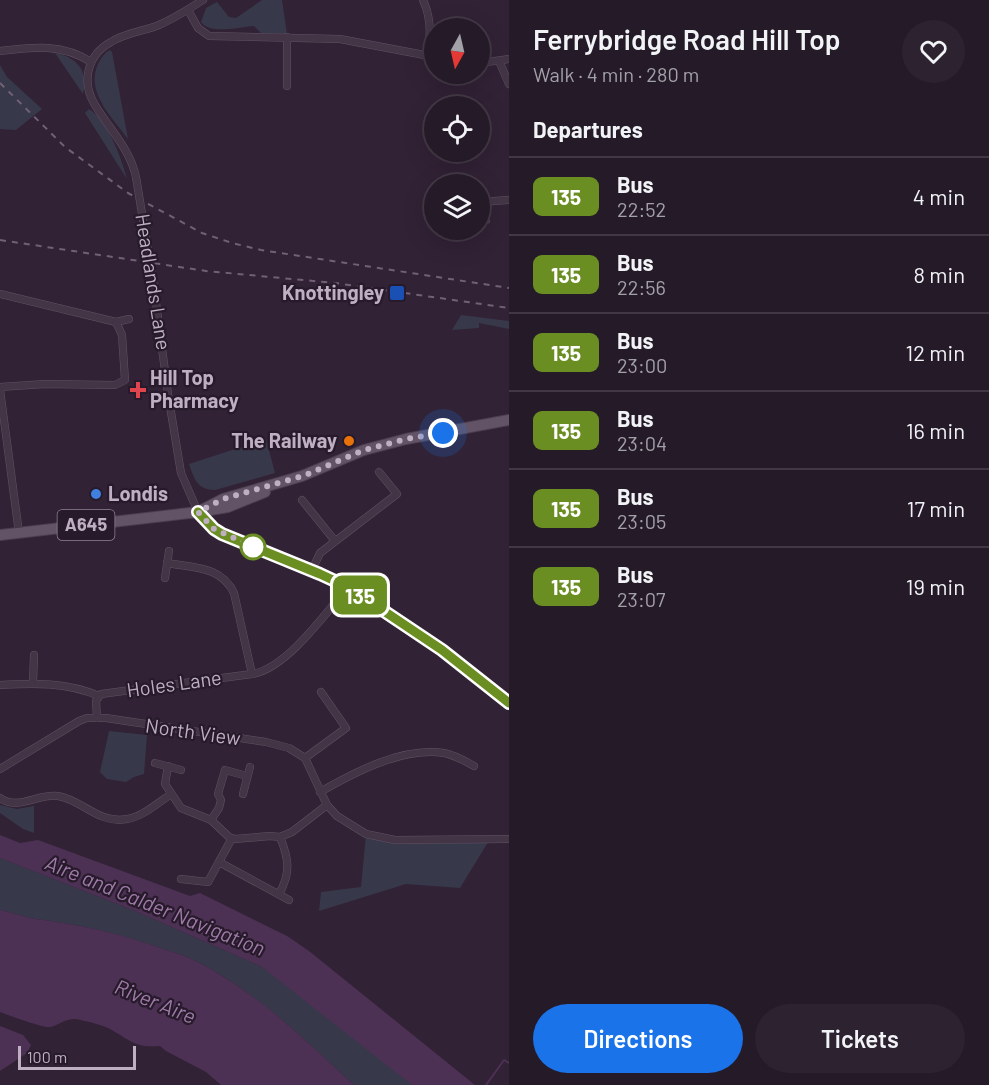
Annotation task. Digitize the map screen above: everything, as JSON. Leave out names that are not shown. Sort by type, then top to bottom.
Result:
[{"type":"main road","name":"A645","points":[[0,535],[198,512],[223,499],[273,483],[284,482],[364,450],[406,439],[509,420]]},
{"type":"main road","points":[[198,512],[222,534],[348,587],[442,650],[509,703]]},
{"type":"street","points":[[0,51],[43,46],[69,51],[91,62],[101,49],[112,41],[151,28],[204,0]]},
{"type":"street","points":[[423,0],[428,10],[428,18]]},
{"type":"street","points":[[188,10],[200,30],[209,36],[354,40],[424,55]]},
{"type":"street","points":[[287,37],[287,86]]},
{"type":"street","points":[[490,62],[509,59]]},
{"type":"street","points":[[500,61],[509,84]]},
{"type":"street","name":"Headlands Lane","points":[[91,62],[87,80],[91,96],[126,150],[136,177],[182,473],[198,512]]},
{"type":"street","points":[[490,202],[509,200]]},
{"type":"street","points":[[0,294],[115,321],[129,319]]},
{"type":"street","points":[[19,533],[0,389],[45,384],[115,384],[124,380],[122,335],[115,321]]},
{"type":"street","points":[[312,570],[320,553],[397,494],[379,472]]},
{"type":"street","points":[[302,500],[335,541]]},
{"type":"street","points":[[165,578],[169,551]]},
{"type":"street","points":[[167,563],[219,574],[229,582],[234,593],[252,674]]},
{"type":"street","name":"Holes Lane","points":[[97,718],[96,701],[101,694],[252,674],[267,670],[288,655],[348,587]]},
{"type":"street","points":[[33,683],[34,655]]},
{"type":"street","points":[[0,685],[33,683],[58,685],[88,691],[99,696]]},
{"type":"street","points":[[321,692],[346,728],[305,758],[327,806],[337,816],[366,834],[395,840],[509,839]]},
{"type":"street","points":[[0,769],[80,721],[97,718]]},
{"type":"street","name":"North View","points":[[97,718],[266,742],[289,748],[305,758]]},
{"type":"street","points":[[320,792],[368,766],[402,757],[442,753],[474,766]]},
{"type":"street","points":[[155,763],[180,770]]},
{"type":"street","points":[[168,766],[165,784],[181,808],[211,820],[232,838],[280,837],[292,832],[327,806]]},
{"type":"street","points":[[243,794],[250,767]]},
{"type":"street","points":[[211,820],[219,808],[221,800],[218,794],[225,770],[247,776]]},
{"type":"street","points":[[0,798],[13,804],[40,796],[59,796],[95,815],[120,820],[136,817],[171,794]]},
{"type":"street","points":[[279,894],[286,881],[288,868],[280,837]]},
{"type":"street","points":[[182,879],[208,882],[232,838]]},
{"type":"street","points":[[219,862],[289,900]]},
{"type":"shaded area","points":[[262,0],[282,0],[287,34],[261,33],[254,26],[218,29],[205,26],[201,22],[206,8],[217,2],[229,17],[236,18]]},
{"type":"shaded area","points":[[110,50],[128,139],[102,104],[95,84],[98,64]]},
{"type":"shaded area","points":[[55,53],[70,58],[79,66],[84,78],[83,94]]},
{"type":"shaded area","points":[[0,65],[7,77],[42,109],[16,130],[0,129]]},
{"type":"shaded area","points":[[89,109],[108,131],[127,179],[85,113]]},
{"type":"shaded area","points":[[461,315],[509,321],[509,329],[479,323],[479,328],[452,330]]},
{"type":"shaded area","points":[[266,439],[275,473],[215,490],[204,488],[195,478],[189,464]]},
{"type":"shaded area","points":[[109,731],[147,735],[144,774],[126,782],[107,779],[100,772]]},
{"type":"shaded area","points":[[0,805],[17,809],[34,806],[34,833],[23,829],[0,813]]},
{"type":"shaded area","points":[[366,834],[395,840],[490,839],[460,888],[406,884],[319,911],[321,892],[361,887]]},
{"type":"shaded area","points":[[0,858],[135,911],[262,967],[281,979],[413,1085],[354,1085],[255,998],[211,969],[186,957],[116,934],[0,910]]},
{"type":"water","name":"Aire and Calder Navigation","points":[[0,835],[20,843],[38,840],[190,896],[200,893],[287,936],[309,951],[475,1085],[412,1085],[262,967],[135,911],[0,858]]},
{"type":"water","name":"River Aire","points":[[0,910],[116,934],[189,958],[256,999],[354,1085],[221,1085],[206,1072],[160,1046],[137,1044],[101,1025],[72,1019],[46,1027],[0,1012]]},
{"type":"water","points":[[0,1026],[23,1035],[31,1045],[27,1053],[0,1071]]},
{"type":"waterway","points":[[486,1085],[504,1060],[509,1063]]},
{"type":"railway","points":[[0,83],[65,147],[128,193],[202,233],[261,250],[509,288]]},
{"type":"railway","points":[[0,240],[206,271],[335,283],[509,308]]},
{"type":"bus line","name":"135","points":[[198,512],[222,534],[348,587],[442,650],[509,703]]},
{"type":"place","name":"Knottingley","points":[[397,293]]},
{"type":"place","name":"Hill Top Pharmacy","points":[[138,390]]},
{"type":"place","name":"The Railway","points":[[349,441]]},
{"type":"place","name":"Londis","points":[[96,494]]},
{"type":"route","points":[[253,547],[258,549],[214,529],[198,512],[223,499],[303,476],[364,450],[406,439],[443,433]]}]
